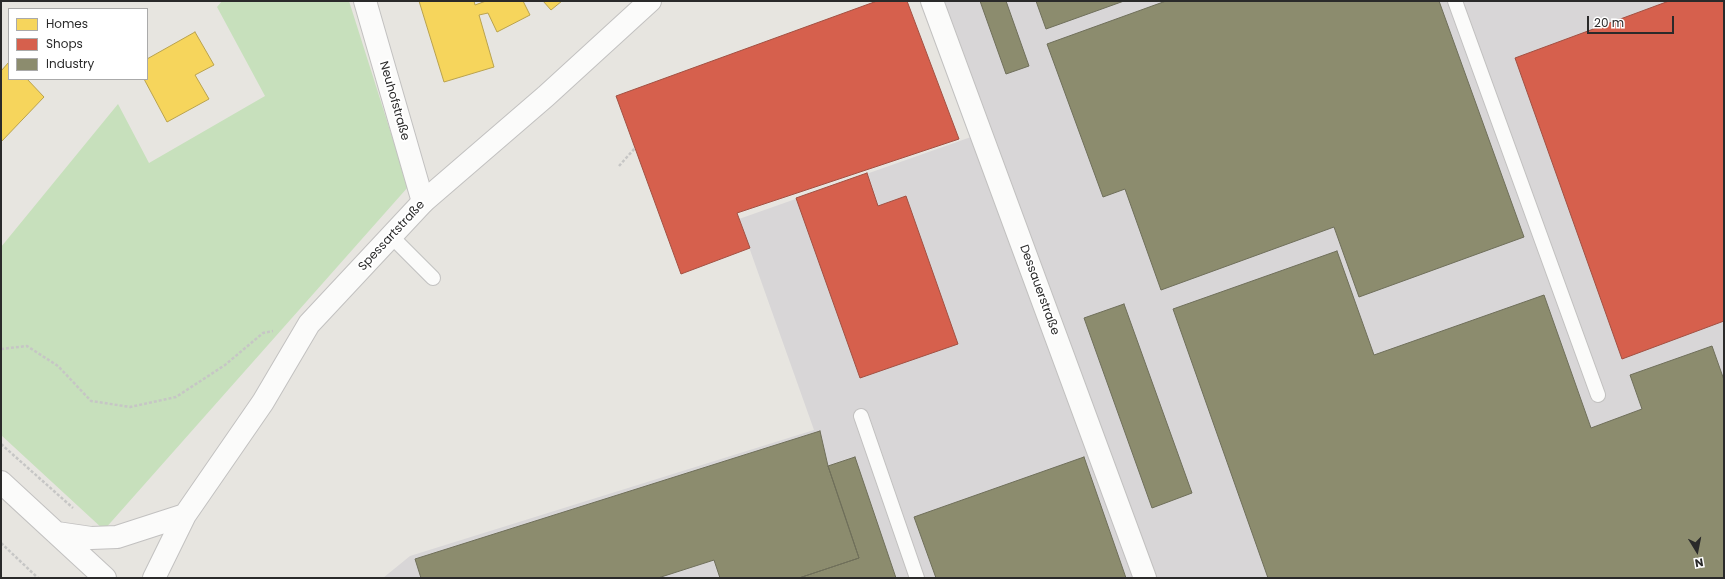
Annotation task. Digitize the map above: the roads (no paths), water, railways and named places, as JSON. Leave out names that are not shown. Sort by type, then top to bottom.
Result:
[{"type":"street","name":"Neuhofstraße","points":[[365,1],[423,202]]},
{"type":"street","name":"Spessartstraße","points":[[154,578],[185,515],[263,402],[309,324],[423,202],[546,96],[650,1]]},
{"type":"street","name":"Dessauerstraße","points":[[932,1],[1145,578]]},
{"type":"street","points":[[1,482],[105,578]]},
{"type":"street","points":[[57,533],[91,538],[117,537],[185,515]]},
{"type":"lane","points":[[1455,1],[1598,395]]},
{"type":"lane","points":[[391,236],[433,278]]},
{"type":"lane","points":[[861,416],[917,578]]}]
